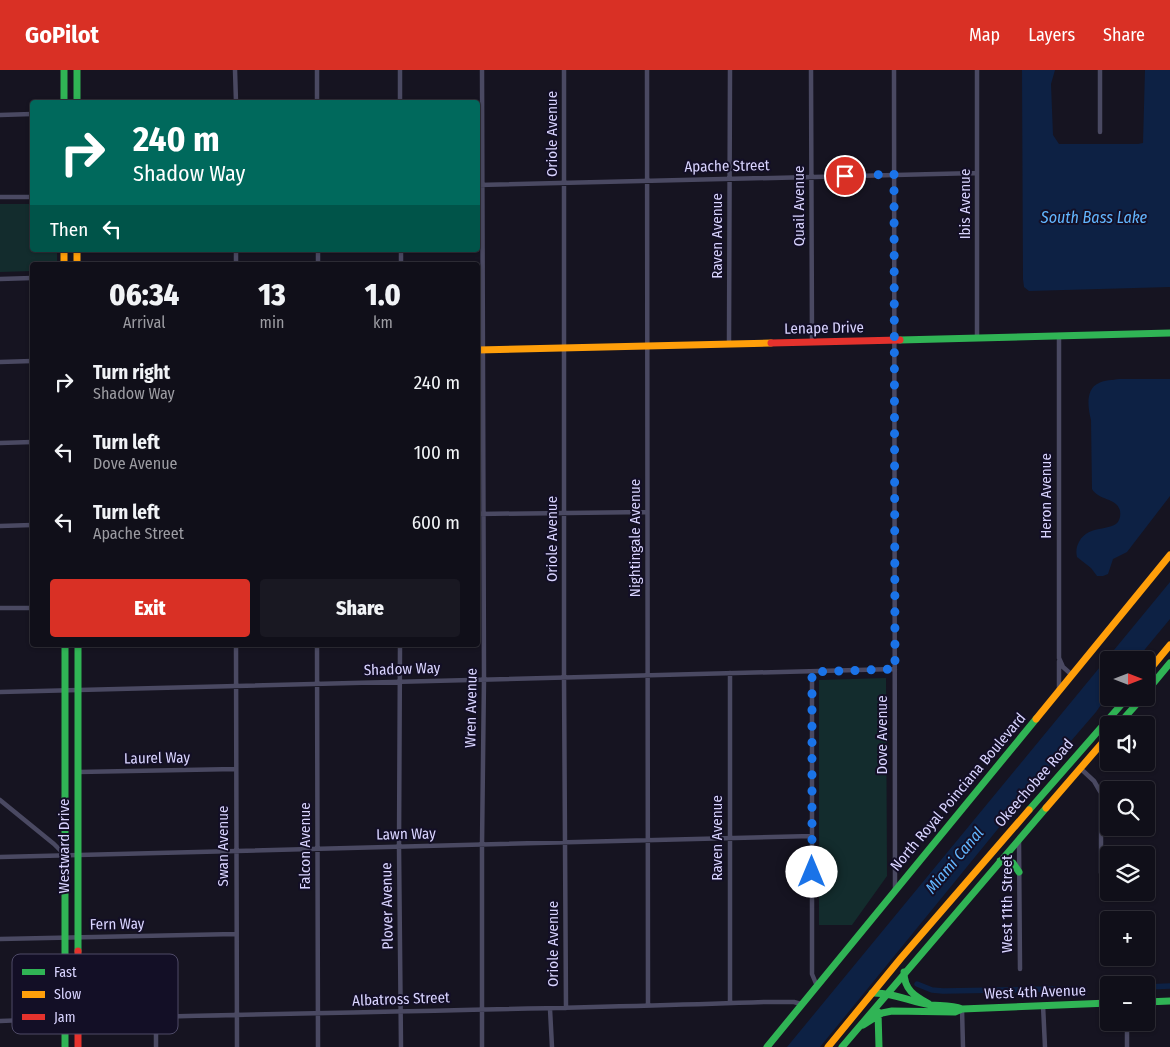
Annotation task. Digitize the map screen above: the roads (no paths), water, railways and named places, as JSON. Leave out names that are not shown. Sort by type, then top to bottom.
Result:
[{"type":"main road","points":[[64,70],[64,100]]},
{"type":"main road","points":[[77,70],[77,100]]},
{"type":"main road","name":"Lenape Drive","points":[[480,350],[1170,333]]},
{"type":"main road","name":"North Royal Poinciana Boulevard","points":[[767,1047],[1170,556]]},
{"type":"main road","name":"Westward Drive","points":[[65,647],[65,954]]},
{"type":"main road","name":"Westward Drive","points":[[78,647],[78,954]]},
{"type":"main road","points":[[1155,681],[1168,665],[1168,648]]},
{"type":"main road","points":[[1155,663],[1168,648]]},
{"type":"main road","name":"Okeechobee Road","points":[[875,993],[880,982],[1120,706]]},
{"type":"main road","points":[[1126,716],[1135,706]]},
{"type":"main road","points":[[1080,768],[1087,743]]},
{"type":"main road","name":"Okeechobee Road","points":[[842,1047],[904,972],[1100,745]]},
{"type":"main road","points":[[1019,839],[1019,830],[1025,814]]},
{"type":"main road","points":[[1000,861],[1013,862],[1019,872]]},
{"type":"main road","points":[[904,972],[907,990],[929,1004]]},
{"type":"main road","name":"West 4th Avenue","points":[[875,993],[887,992],[929,1004],[954,1005],[962,1009]]},
{"type":"main road","points":[[875,993],[879,1047]]},
{"type":"main road","points":[[828,1047],[875,993]]},
{"type":"main road","points":[[1155,1002],[1170,1001]]},
{"type":"main road","name":"West 4th Avenue","points":[[858,1027],[878,1015],[892,1011],[955,1012],[962,1009],[1100,1003]]},
{"type":"main road","name":"Westward Drive","points":[[65,1034],[65,1047]]},
{"type":"main road","name":"Westward Drive","points":[[78,1034],[78,1047]]},
{"type":"street","points":[[235,70],[236,100]]},
{"type":"street","points":[[317,70],[317,100]]},
{"type":"street","points":[[400,70],[400,100]]},
{"type":"street","name":"Wren Avenue","points":[[482,70],[480,185],[480,514],[484,678],[482,1047]]},
{"type":"street","name":"Oriole Avenue","points":[[564,70],[566,1008]]},
{"type":"street","name":"Nightingale Avenue","points":[[647,70],[648,1005]]},
{"type":"street","name":"Raven Avenue","points":[[729,343],[730,70]]},
{"type":"street","name":"Quail Avenue","points":[[811,70],[812,342]]},
{"type":"street","name":"Dove Avenue","points":[[894,70],[895,889]]},
{"type":"street","name":"Ibis Avenue","points":[[977,70],[977,338]]},
{"type":"street","points":[[1100,70],[1100,132]]},
{"type":"street","points":[[0,115],[30,114]]},
{"type":"street","name":"Apache Street","points":[[480,185],[977,173]]},
{"type":"street","points":[[0,197],[30,197]]},
{"type":"street","points":[[0,279],[30,278]]},
{"type":"street","name":"Heron Avenue","points":[[1059,335],[1059,691]]},
{"type":"street","points":[[0,362],[30,361]]},
{"type":"street","points":[[0,443],[30,442]]},
{"type":"street","points":[[480,514],[647,512]]},
{"type":"street","points":[[0,526],[30,526]]},
{"type":"street","points":[[0,608],[30,608]]},
{"type":"street","name":"Swan Avenue","points":[[236,647],[236,1047]]},
{"type":"street","name":"Falcon Avenue","points":[[318,647],[318,1047]]},
{"type":"street","name":"Plover Avenue","points":[[400,647],[401,1047]]},
{"type":"street","points":[[1059,658],[1072,675]]},
{"type":"street","name":"Shadow Way","points":[[0,692],[236,687],[484,678],[564,678],[895,669]]},
{"type":"street","points":[[812,672],[812,974],[817,986]]},
{"type":"street","name":"Raven Avenue","points":[[730,674],[730,1003]]},
{"type":"street","points":[[1080,768],[1094,781],[1100,793],[1101,846]]},
{"type":"street","name":"Laurel Way","points":[[78,772],[236,769]]},
{"type":"street","points":[[0,800],[65,855]]},
{"type":"street","name":"Lawn Way","points":[[0,857],[812,836]]},
{"type":"street","name":"West 11th Street","points":[[1019,839],[1020,969]]},
{"type":"street","name":"Fern Way","points":[[0,939],[235,934]]},
{"type":"street","name":"Albatross Street","points":[[178,1016],[550,1009],[730,1003],[790,1002],[801,1004]]},
{"type":"street","points":[[1043,1005],[1045,1047]]},
{"type":"street","name":"Oriole Avenue","points":[[550,1009],[552,1047]]},
{"type":"street","points":[[962,1009],[963,1047]]},
{"type":"street","points":[[1127,1031],[1128,1047]]},
{"type":"street","points":[[156,1034],[156,1047]]},
{"type":"water","name":"South Bass Lake","points":[[1022,70],[1055,70],[1051,84],[1053,135],[1059,144],[1138,144],[1143,143],[1145,70],[1170,70],[1170,287],[1029,291],[1024,287]]},
{"type":"water","points":[[1119,379],[1170,379],[1170,496],[1127,552],[1113,559],[1108,574],[1097,576],[1091,568],[1077,557],[1077,546],[1089,532],[1114,525],[1118,522],[1120,511],[1118,506],[1095,493],[1092,489],[1089,399],[1091,390],[1099,383]]},
{"type":"water","points":[[1170,582],[1170,619],[1143,651],[1113,651]]},
{"type":"water","name":"Miami Canal","points":[[1100,667],[1100,706],[1096,712],[1046,770],[820,1047],[787,1047]]},
{"type":"waterway","points":[[917,984],[932,990],[943,991],[1055,989]]},
{"type":"waterway","points":[[1155,987],[1170,986]]}]
